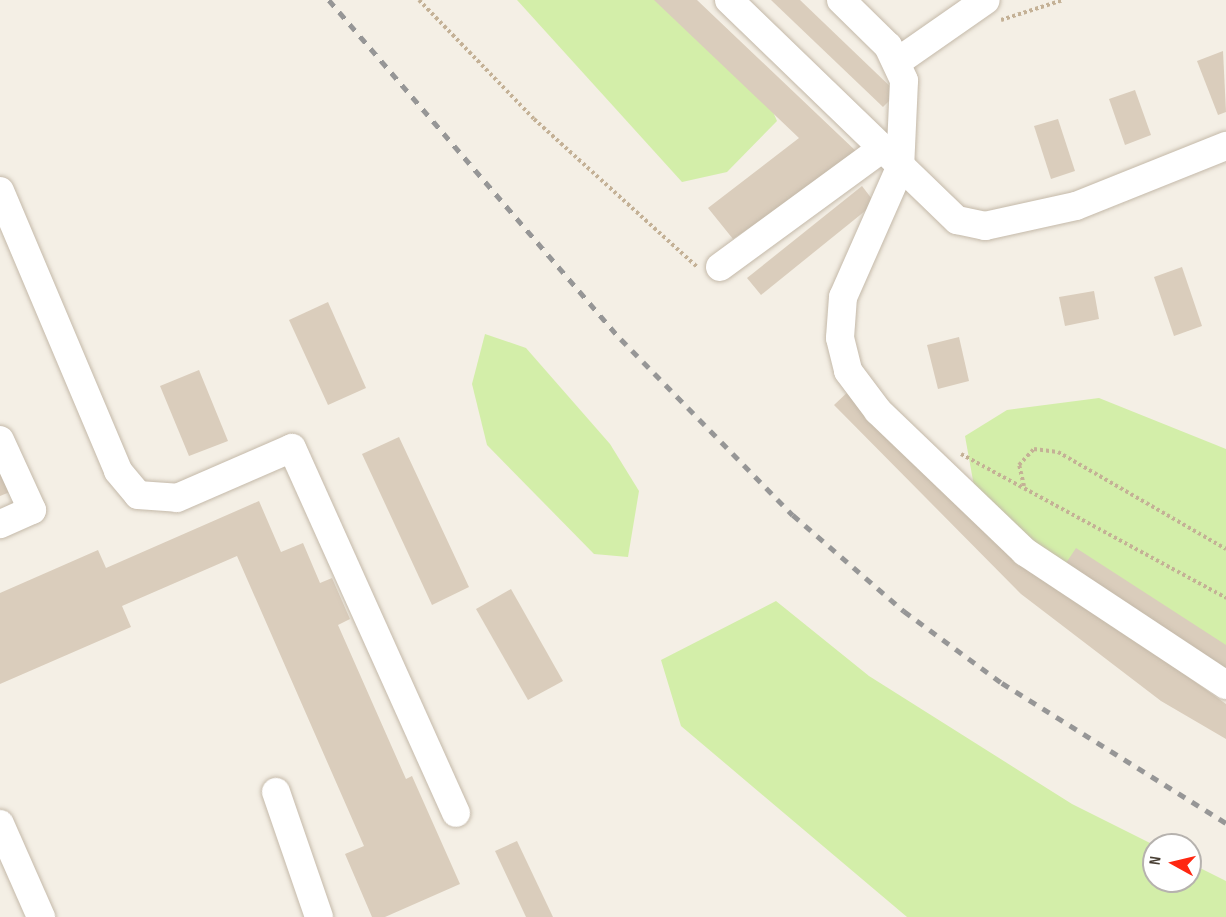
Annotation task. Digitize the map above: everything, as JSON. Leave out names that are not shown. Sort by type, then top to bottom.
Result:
[{"type":"lane","points":[[729,0],[957,220],[985,226],[1076,206],[1226,146]]},
{"type":"lane","points":[[841,0],[897,62],[904,81],[891,158],[849,278],[840,338],[848,371],[858,387],[1025,552],[1226,685]]},
{"type":"lane","points":[[897,62],[959,16],[986,0]]},
{"type":"lane","points":[[720,267],[891,158]]},
{"type":"lane","points":[[0,191],[118,471],[138,495],[177,498],[292,448],[456,813]]},
{"type":"lane","points":[[0,441],[32,510],[0,524]]},
{"type":"lane","points":[[276,792],[320,917]]},
{"type":"lane","points":[[0,824],[41,917]]},
{"type":"path","points":[[419,0],[534,119],[706,275],[720,267]]},
{"type":"path","points":[[959,16],[988,24],[1063,0]]},
{"type":"path","points":[[1024,486],[1019,465],[1034,449],[1058,452],[1226,549]]},
{"type":"path","points":[[925,455],[961,454],[1024,486],[1226,598]]},
{"type":"green space","points":[[517,0],[662,0],[759,80],[777,121],[727,172],[682,182]]},
{"type":"green space","points":[[485,334],[526,348],[610,444],[639,491],[628,557],[594,554],[487,445],[472,384]]},
{"type":"green space","points":[[1099,398],[1226,449],[1226,655],[979,514],[965,436],[1007,410]]},
{"type":"green space","points":[[776,601],[869,676],[1072,804],[1142,839],[1142,893],[1202,893],[1202,869],[1226,881],[1226,917],[907,917],[681,726],[661,660]]},
{"type":"building","points":[[654,0],[697,0],[859,154],[733,239],[708,208],[799,138]]},
{"type":"building","points":[[771,0],[800,0],[897,93],[883,107]]},
{"type":"building","points":[[1223,51],[1226,112],[1218,115],[1197,61]]},
{"type":"building","points":[[1135,90],[1151,135],[1125,145],[1109,99]]},
{"type":"building","points":[[1058,119],[1075,171],[1051,179],[1034,126]]},
{"type":"building","points":[[862,186],[875,203],[761,295],[747,278]]},
{"type":"building","points":[[1182,267],[1202,326],[1174,336],[1154,277]]},
{"type":"building","points":[[1094,291],[1099,319],[1065,326],[1059,297]]},
{"type":"building","points":[[328,302],[366,388],[328,405],[289,320]]},
{"type":"building","points":[[959,337],[969,381],[938,389],[927,345]]},
{"type":"building","points":[[199,370],[228,441],[189,456],[160,386]]},
{"type":"building","points":[[852,388],[1015,553],[1226,704],[1226,739],[1161,701],[1021,594],[834,405]]},
{"type":"building","points":[[399,437],[469,587],[432,605],[362,454]]},
{"type":"building","points":[[0,470],[10,492],[0,496]]},
{"type":"building","points":[[259,501],[281,552],[303,543],[320,583],[332,578],[350,619],[338,625],[406,779],[412,776],[460,884],[385,917],[372,917],[345,854],[364,846],[237,556],[122,606],[131,627],[0,684],[0,593],[98,550],[106,568]]},
{"type":"building","points":[[1076,548],[1226,645],[1226,674],[1064,566]]},
{"type":"building","points":[[511,589],[563,681],[528,700],[476,609]]},
{"type":"building","points":[[517,841],[553,917],[526,917],[495,851]]},
{"type":"railway","points":[[329,0],[621,339],[793,515],[904,611],[1002,683],[1226,823]]}]
